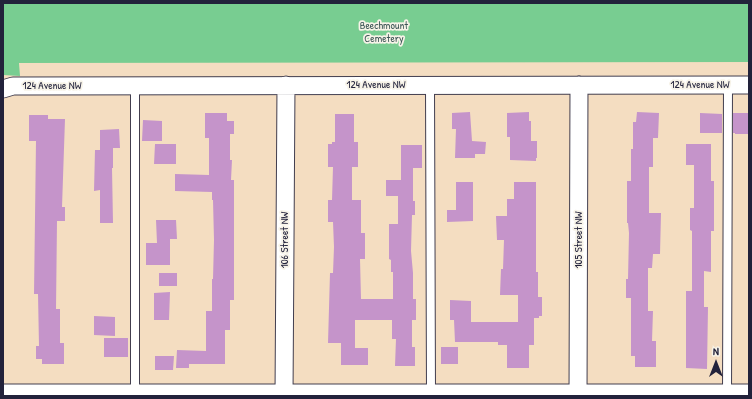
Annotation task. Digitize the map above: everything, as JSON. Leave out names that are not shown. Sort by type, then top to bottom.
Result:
[{"type":"street","name":"106 Street NW","points":[[284,394],[286,85]]},
{"type":"street","name":"105 Street NW","points":[[578,394],[579,85]]},
{"type":"street","name":"124 Avenue NW","points":[[3,89],[14,86],[749,85]]},
{"type":"street","points":[[3,393],[749,393]]},
{"type":"lane","points":[[430,85],[430,394]]},
{"type":"lane","points":[[727,394],[728,85]]},
{"type":"lane","points":[[135,86],[135,394]]},
{"type":"green space","name":"Beechmount Cemetery","points":[[3,3],[749,3],[749,62],[19,63],[20,76],[3,75]]},
{"type":"building","points":[[470,112],[472,141],[486,142],[485,154],[475,154],[475,158],[455,158],[456,129],[452,129],[452,113]]},
{"type":"building","points":[[529,112],[529,121],[531,121],[531,141],[537,141],[536,161],[510,160],[510,137],[507,137],[507,113]]},
{"type":"building","points":[[637,112],[659,113],[658,138],[653,138],[653,167],[649,167],[649,213],[661,213],[660,254],[653,254],[652,268],[648,268],[648,311],[653,311],[652,341],[656,341],[656,367],[635,367],[635,356],[631,356],[631,298],[626,298],[629,233],[627,223],[627,181],[631,181],[633,122],[636,122]]},
{"type":"building","points":[[205,113],[227,113],[227,121],[234,121],[234,134],[230,134],[230,160],[232,160],[231,180],[234,180],[234,300],[230,300],[230,330],[225,330],[225,364],[189,364],[189,368],[176,368],[177,350],[206,351],[206,311],[212,311],[214,240],[212,192],[175,191],[175,174],[209,175],[209,138],[205,138]]},
{"type":"building","points":[[700,113],[722,114],[722,133],[700,133]]},
{"type":"building","points":[[733,113],[749,113],[749,134],[733,133]]},
{"type":"building","points":[[335,114],[354,114],[354,142],[358,142],[358,167],[352,167],[352,200],[361,200],[361,233],[365,233],[365,259],[360,259],[361,299],[393,299],[393,272],[391,272],[391,260],[389,259],[389,224],[398,224],[398,196],[386,196],[386,180],[401,180],[401,145],[422,145],[422,168],[413,168],[413,201],[415,201],[415,215],[412,215],[411,251],[413,299],[416,299],[416,320],[412,320],[412,347],[415,347],[415,366],[395,366],[396,339],[392,339],[392,320],[355,320],[355,348],[368,348],[368,365],[341,365],[341,343],[328,343],[330,273],[333,273],[334,247],[333,222],[328,222],[328,200],[332,200],[333,167],[328,167],[328,144],[335,142]]},
{"type":"building","points":[[29,115],[48,115],[48,119],[65,119],[62,207],[65,207],[65,221],[57,221],[56,309],[60,309],[60,343],[64,343],[64,364],[42,364],[42,359],[36,359],[36,346],[39,346],[38,294],[34,294],[36,141],[29,141]]},
{"type":"building","points":[[143,120],[162,121],[162,141],[142,141]]},
{"type":"building","points":[[119,129],[120,148],[113,148],[113,223],[100,223],[100,190],[94,191],[95,150],[100,150],[100,130]]},
{"type":"building","points":[[155,144],[176,144],[176,164],[154,164]]},
{"type":"building","points":[[686,144],[711,144],[711,181],[714,181],[714,231],[711,231],[711,272],[704,271],[704,307],[708,307],[707,369],[686,368],[686,291],[692,291],[692,231],[690,230],[690,208],[694,208],[694,165],[686,165]]},
{"type":"building","points":[[456,182],[473,182],[473,221],[447,222],[447,210],[456,210]]},
{"type":"building","points":[[514,182],[536,182],[536,272],[538,272],[538,297],[542,297],[542,316],[539,316],[539,318],[534,318],[534,345],[529,345],[529,368],[507,368],[507,345],[498,345],[498,342],[455,342],[454,320],[450,320],[450,300],[471,301],[471,322],[518,322],[518,295],[500,295],[504,240],[497,240],[496,216],[507,216],[507,199],[514,199]]},
{"type":"building","points":[[156,220],[176,220],[177,239],[170,239],[170,265],[146,265],[146,243],[157,243]]},
{"type":"building","points":[[159,273],[177,273],[177,286],[159,286]]},
{"type":"building","points":[[170,292],[169,320],[154,320],[154,293]]},
{"type":"building","points":[[94,316],[115,317],[115,336],[94,335]]},
{"type":"building","points":[[104,338],[128,338],[128,357],[104,357]]},
{"type":"building","points":[[441,347],[458,347],[458,364],[441,364]]},
{"type":"building","points":[[155,356],[174,356],[173,370],[155,370]]}]
